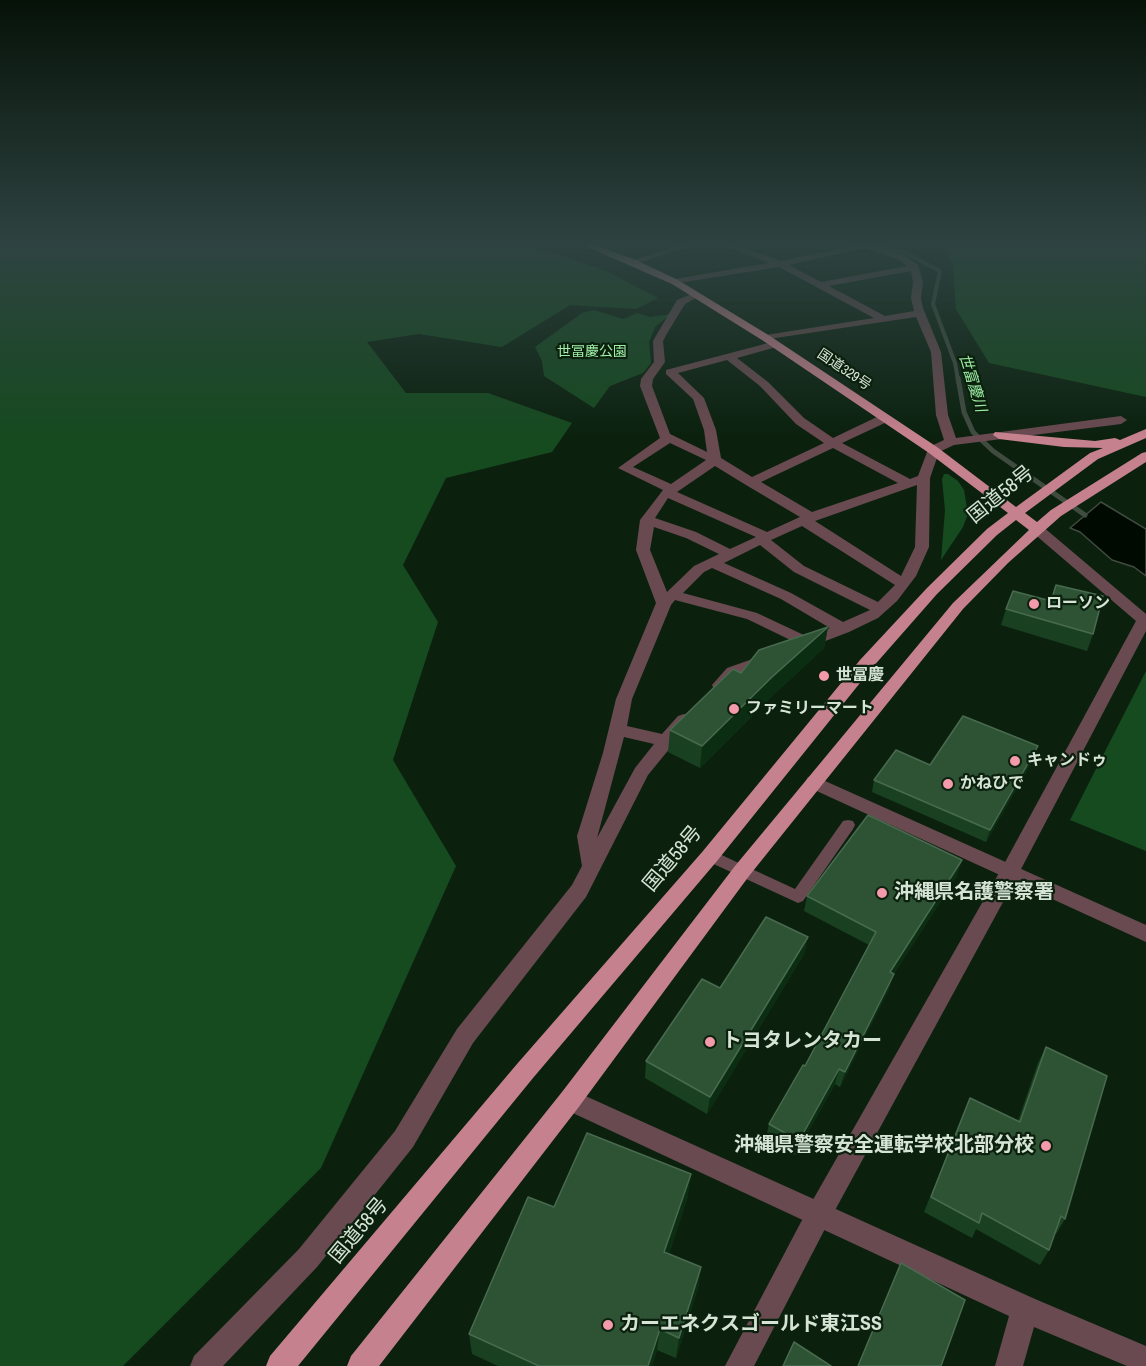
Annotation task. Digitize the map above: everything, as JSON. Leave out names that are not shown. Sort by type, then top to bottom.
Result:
[{"type":"highway","name":"国道329号","points":[[718,309],[771,341],[933,450],[1037,529]]},
{"type":"highway","points":[[999,435],[1095,445],[1144,434]]},
{"type":"highway","name":"国道58号","points":[[280,1366],[525,1071],[710,856],[866,664],[932,591],[992,532],[1017,512],[1095,456],[1144,434]]},
{"type":"highway","points":[[361,1366],[570,1100],[742,871],[958,606],[1056,513],[1146,456]]},
{"type":"street","points":[[677,309],[658,341],[660,362],[647,379],[646,386],[665,436],[690,448],[714,454],[751,482],[902,583]]},
{"type":"street","points":[[865,309],[884,319]]},
{"type":"street","points":[[920,309],[936,352],[942,415],[951,442]]},
{"type":"street","points":[[714,454],[710,430],[698,398],[670,372],[771,341],[921,313]]},
{"type":"street","points":[[728,356],[764,384],[800,421],[831,442],[910,484]]},
{"type":"street","points":[[751,482],[885,418]]},
{"type":"street","points":[[710,694],[733,672],[843,628],[880,609],[892,598],[909,576],[922,547],[924,478],[933,450],[951,442],[1121,420]]},
{"type":"street","points":[[669,438],[624,468],[765,538],[798,569],[880,609]]},
{"type":"street","points":[[668,599],[643,550],[647,520],[669,491],[714,454]]},
{"type":"street","points":[[592,868],[587,836],[624,699],[668,599],[699,569],[807,519],[924,478]]},
{"type":"street","points":[[647,520],[691,535],[731,555]]},
{"type":"street","points":[[739,1366],[819,1214],[1010,872],[1145,621],[1037,529]]},
{"type":"street","points":[[713,563],[786,596],[843,628]]},
{"type":"street","points":[[668,599],[752,616],[807,643]]},
{"type":"street","points":[[204,1366],[308,1258],[404,1138],[465,1036],[579,891],[641,772],[665,741],[695,709]]},
{"type":"street","points":[[617,730],[665,741]]},
{"type":"street","points":[[814,782],[1146,934]]},
{"type":"street","points":[[570,1100],[1025,1309],[1146,1360]]},
{"type":"street","points":[[1009,1366],[1025,1309]]},
{"type":"lane","points":[[710,856],[798,897],[848,825]]},
{"type":"green space","points":[[0,309],[564,309],[502,347],[419,334],[367,342],[406,393],[488,393],[572,423],[552,452],[446,478],[403,565],[438,622],[393,760],[456,866],[321,1168],[123,1366],[0,1366]]},
{"type":"green space","points":[[956,309],[1146,309],[1146,397],[989,363]]},
{"type":"green space","name":"世冨慶公園","points":[[594,310],[623,319],[637,313],[650,317],[671,314],[655,327],[649,342],[651,363],[643,373],[610,386],[594,408],[544,376],[542,361],[535,347],[582,313]]},
{"type":"green space","points":[[944,474],[958,481],[964,490],[968,514],[963,527],[941,560],[945,510],[942,479]]},
{"type":"green space","points":[[1146,671],[1146,851],[1070,820]]},
{"type":"shaded area","points":[[1101,502],[1146,529],[1146,576],[1134,567],[1112,560],[1080,532],[1070,528]]},
{"type":"building","points":[[1056,585],[1103,596],[1093,634],[1006,609],[1013,591],[1051,601]]},
{"type":"building","points":[[828,627],[772,677],[702,746],[670,730],[733,669],[741,673],[759,650]]},
{"type":"building","name":"かねひで","points":[[963,716],[1038,746],[990,830],[874,780],[896,750],[930,765]]},
{"type":"building","points":[[868,815],[962,860],[890,972],[894,974],[845,1072],[839,1069],[799,1141],[769,1124],[803,1065],[805,1066],[876,932],[807,896]]},
{"type":"building","name":"トヨタレンタカー","points":[[766,917],[808,937],[710,1097],[646,1061],[702,979],[720,988]]},
{"type":"building","points":[[1046,1047],[1107,1076],[1065,1219],[1061,1216],[1049,1250],[982,1213],[979,1223],[931,1197],[970,1098],[1020,1122]]},
{"type":"building","points":[[587,1133],[691,1174],[664,1252],[701,1267],[679,1338],[660,1329],[648,1366],[539,1366],[469,1334],[528,1197],[554,1207]]},
{"type":"building","points":[[901,1263],[965,1300],[941,1366],[858,1366]]},
{"type":"building","points":[[794,1342],[831,1366],[783,1366]]},
{"type":"waterway","name":"世富慶川","points":[[935,309],[955,363],[958,380]]},
{"type":"waterway","name":"世富慶川","points":[[958,378],[964,412],[973,432],[993,451],[1085,515]]},
{"type":"place","name":"ローソン","points":[[1034,604]]},
{"type":"place","name":"世冨慶","points":[[824,676]]},
{"type":"place","name":"ファミリーマート","points":[[734,709]]},
{"type":"place","name":"キャンドゥ","points":[[1015,761]]},
{"type":"place","name":"かねひで","points":[[948,784]]},
{"type":"place","name":"沖縄県名護警察署","points":[[882,893]]},
{"type":"place","name":"トヨタレンタカー","points":[[710,1042]]},
{"type":"place","name":"沖縄県警察安全運転学校北部分校","points":[[1046,1146]]},
{"type":"place","name":"カーエネクスゴールド東江SS","points":[[608,1325]]}]
